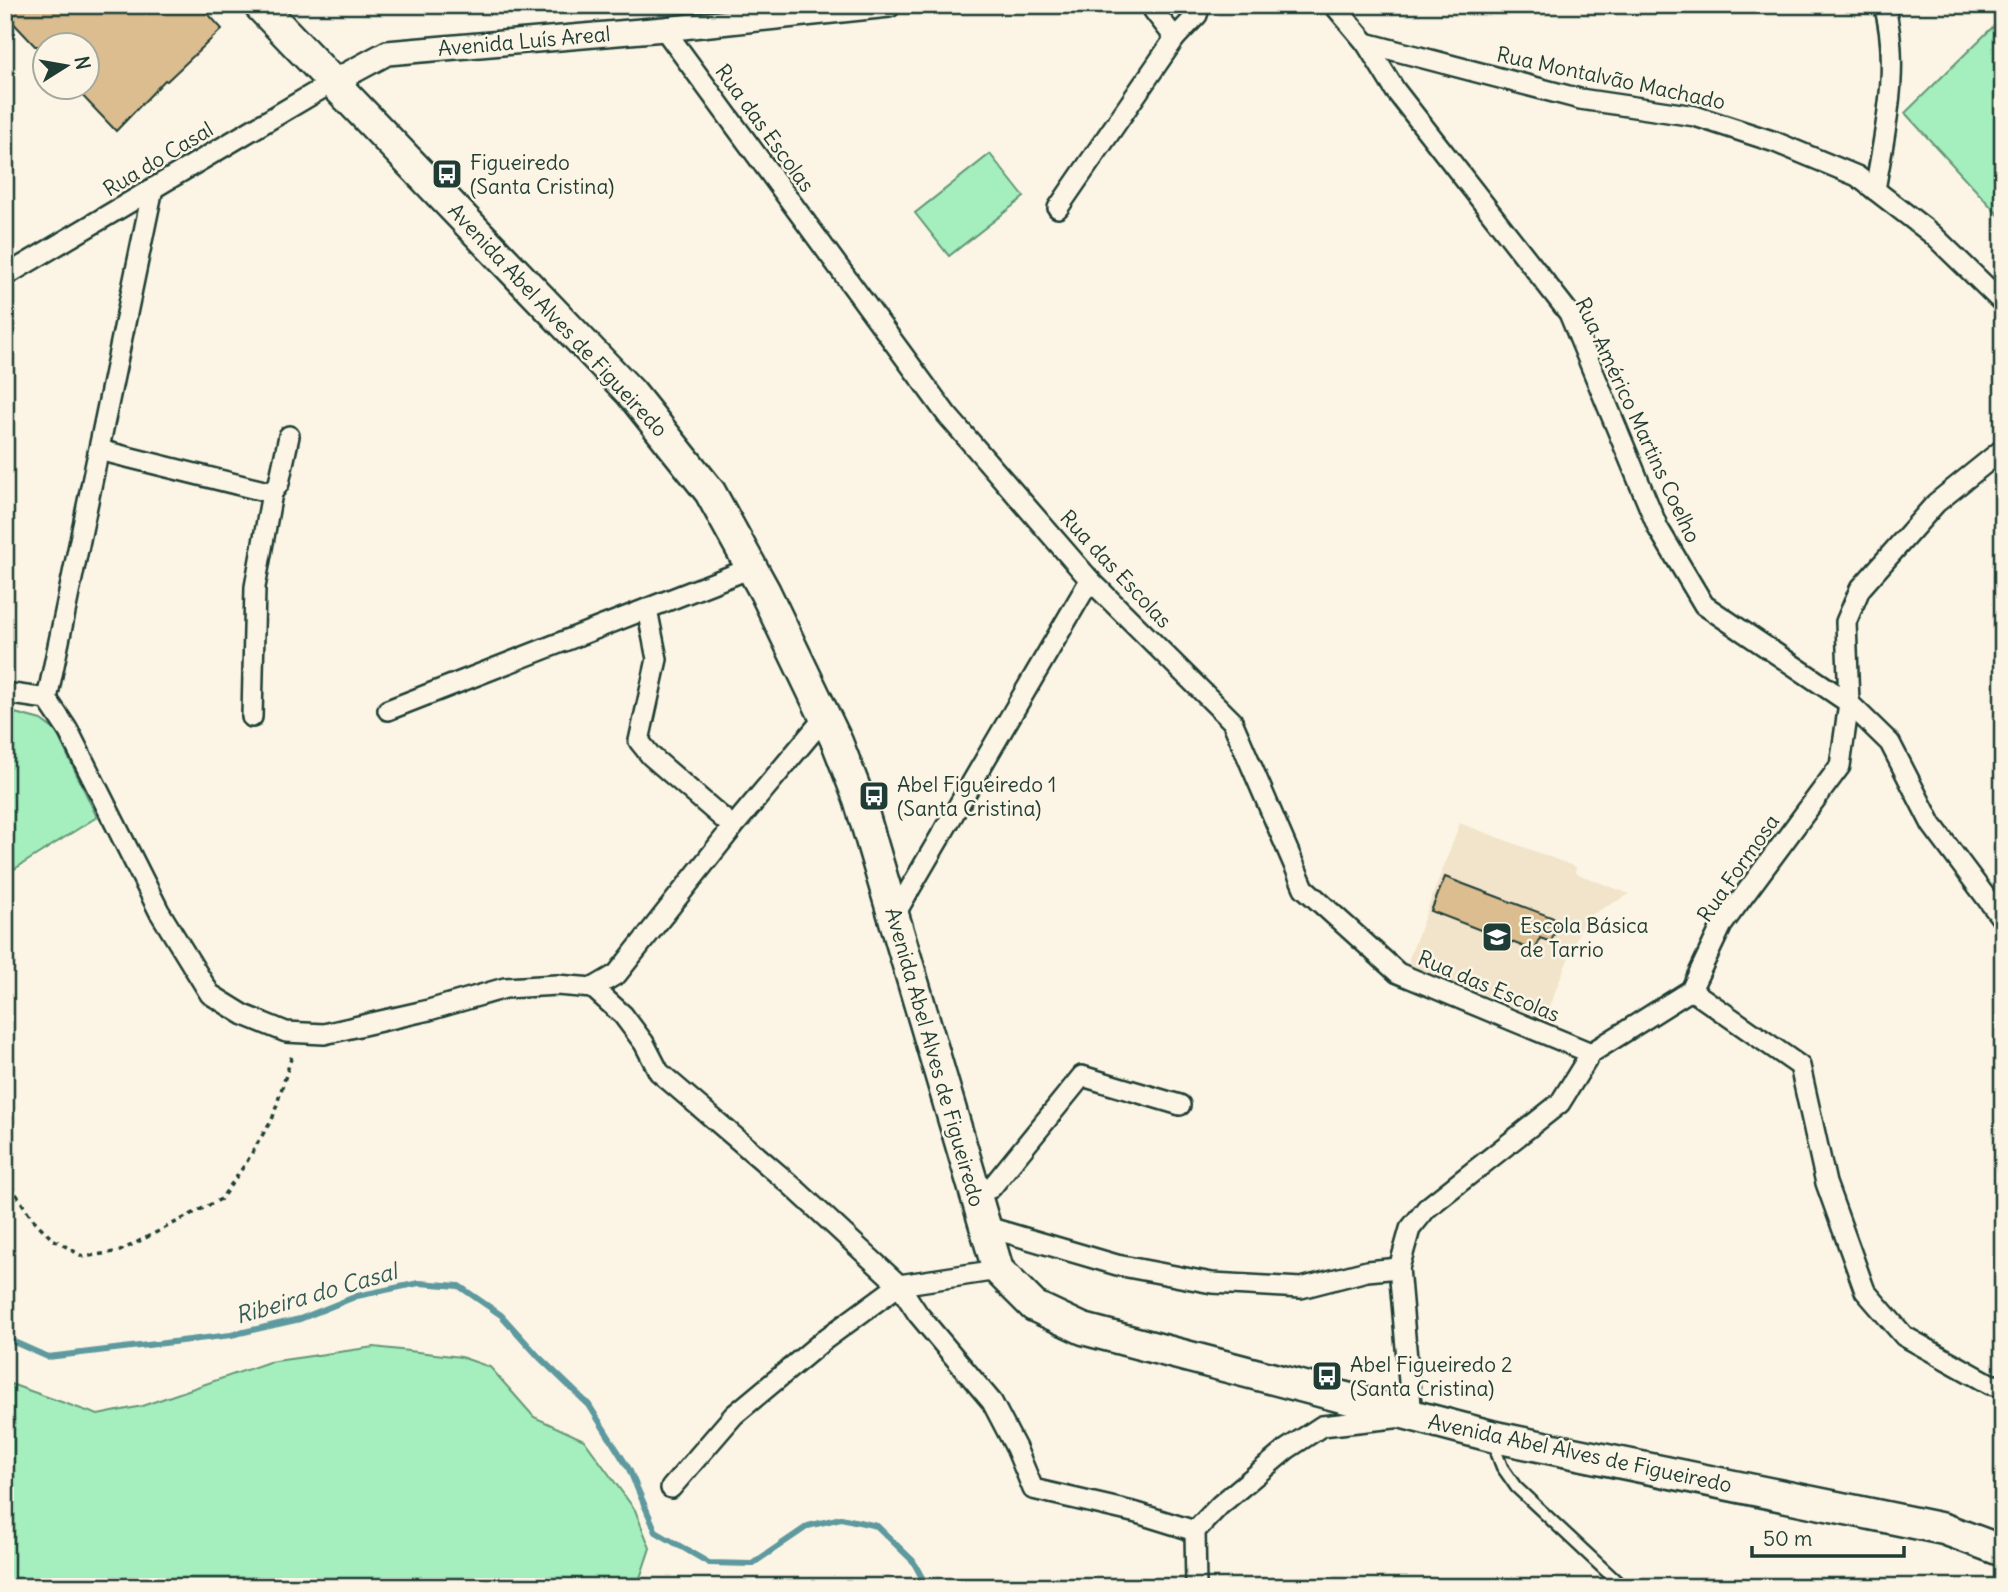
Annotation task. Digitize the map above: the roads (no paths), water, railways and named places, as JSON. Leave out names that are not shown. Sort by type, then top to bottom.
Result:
[{"type":"main road","name":"Avenida Abel Alves de Figueiredo","points":[[259,5],[631,393],[710,492],[825,717],[859,799],[998,1270],[1034,1306],[1083,1329],[1495,1437],[1944,1529],[2003,1550]]},
{"type":"street","name":"Avenida Luís Areal","points":[[333,82],[387,52],[664,29],[889,5]]},
{"type":"street","points":[[1153,5],[1154,11],[1175,38]]},
{"type":"street","points":[[1058,208],[1175,38],[1197,15],[1200,5]]},
{"type":"street","name":"Rua Américo Martins Coelho","points":[[1334,5],[1366,43],[1395,90],[1569,313],[1658,528],[1704,605],[1849,703],[1890,743],[1932,825],[2003,920]]},
{"type":"street","points":[[1875,190],[1890,97],[1891,30],[1884,5]]},
{"type":"street","name":"Rua das Escolas","points":[[664,29],[947,415],[1090,580],[1232,721],[1304,888],[1398,973],[1591,1053]]},
{"type":"street","name":"Rua Montalvão Machado","points":[[1366,43],[1580,99],[1695,116],[1775,142],[1857,176],[1932,234],[2003,303]]},
{"type":"street","name":"Rua do Casal","points":[[5,276],[333,82]]},
{"type":"street","points":[[153,188],[47,699],[69,732],[159,911],[210,994],[244,1015],[286,1032],[324,1034],[429,1010],[505,988],[557,985],[593,988],[617,974],[733,827],[825,717]]},
{"type":"street","points":[[252,717],[255,587],[272,494],[279,483],[289,436]]},
{"type":"street","name":"Rua Formosa","points":[[1691,990],[1722,925],[1840,766],[1849,703],[1846,622],[1860,589],[1936,503],[2003,449]]},
{"type":"street","points":[[99,450],[272,494]]},
{"type":"street","points":[[388,710],[751,568]]},
{"type":"street","points":[[894,916],[1090,580]]},
{"type":"street","points":[[647,609],[657,659],[639,741],[651,756],[733,827]]},
{"type":"street","points":[[5,693],[47,699]]},
{"type":"street","points":[[593,988],[623,1015],[659,1072],[792,1186],[899,1285],[918,1314],[992,1402],[1016,1448],[1032,1489],[1137,1513],[1195,1531]]},
{"type":"street","points":[[1196,1587],[1195,1531],[1220,1505],[1287,1449],[1322,1426],[1412,1416],[1399,1268],[1410,1229],[1427,1208],[1560,1104],[1591,1053],[1691,990],[1800,1066],[1826,1183],[1865,1291],[1904,1336],[1990,1384],[2003,1387]]},
{"type":"street","points":[[974,1192],[990,1188],[1082,1076],[1180,1105]]},
{"type":"street","points":[[984,1226],[1117,1265],[1212,1283],[1301,1288],[1367,1271],[1399,1268]]},
{"type":"street","points":[[671,1488],[734,1415],[824,1340],[899,1285],[998,1270]]},
{"type":"lane","points":[[1495,1437],[1502,1466],[1516,1487],[1623,1587]]},
{"type":"waterway","name":"Ribeira do Casal","points":[[5,1338],[48,1357],[231,1335],[300,1319],[357,1296],[419,1283],[459,1286],[501,1315],[539,1357],[589,1405],[629,1469],[656,1532],[709,1563],[752,1564],[808,1526],[841,1518],[877,1526],[913,1561],[927,1587]]},
{"type":"place","name":"Figueiredo (Santa Cristina)","points":[[447,174]]},
{"type":"place","name":"Abel Figueiredo 1 (Santa Cristina)","points":[[874,796]]},
{"type":"place","name":"Escola Básica de Tarrio","points":[[1497,937]]},
{"type":"place","name":"Abel Figueiredo 2 (Santa Cristina)","points":[[1327,1376]]}]
